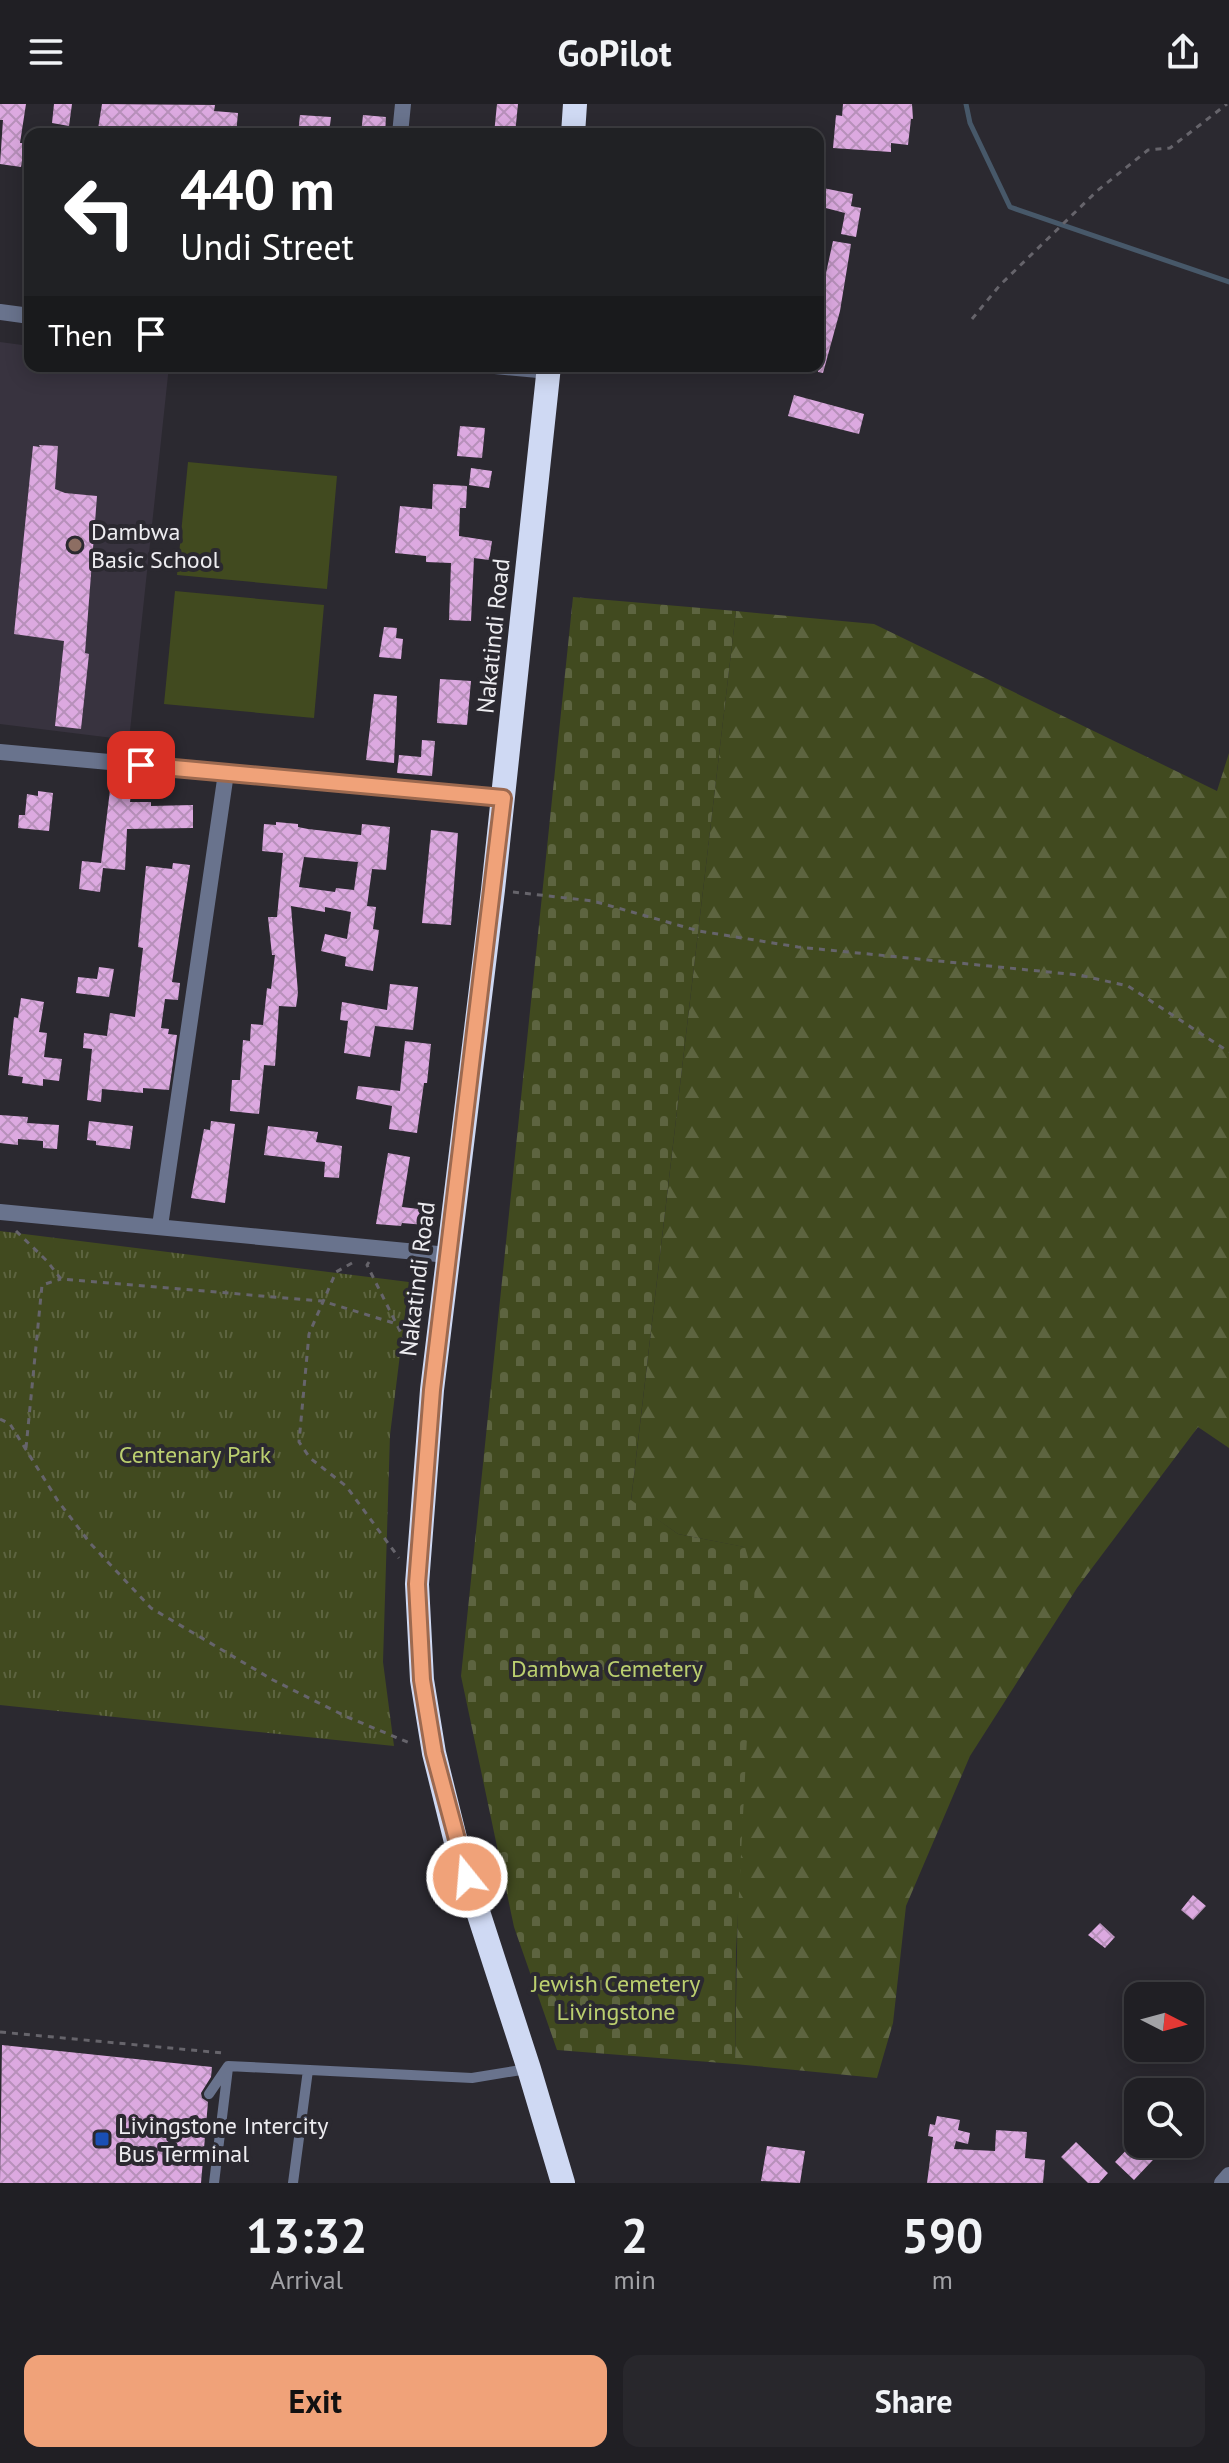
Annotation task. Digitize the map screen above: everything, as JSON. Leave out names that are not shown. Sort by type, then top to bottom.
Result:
[{"type":"highway","points":[[573,128],[575,104]]},
{"type":"highway","name":"Nakatindi Road","points":[[549,372],[493,890],[432,1390],[417,1584],[422,1680],[434,1753],[458,1850],[563,2183]]},
{"type":"street","points":[[401,128],[403,104]]},
{"type":"street","points":[[0,312],[24,315]]},
{"type":"street","points":[[0,752],[503,798]]},
{"type":"street","points":[[160,1226],[226,773]]},
{"type":"street","points":[[4,1217],[160,1226],[448,1255]]},
{"type":"street","points":[[1222,2183],[1229,2175]]},
{"type":"lane","points":[[228,2066],[472,2078],[529,2069]]},
{"type":"lane","points":[[209,2094],[228,2066]]},
{"type":"lane","points":[[214,2183],[228,2066]]},
{"type":"lane","points":[[293,2183],[308,2070]]},
{"type":"path","points":[[972,319],[1000,285],[1097,191],[1148,150],[1170,148],[1227,104]]},
{"type":"path","points":[[493,890],[593,901],[699,931],[798,947],[1091,978],[1128,986],[1229,1052]]},
{"type":"path","points":[[4,1217],[61,1279]]},
{"type":"path","points":[[382,1247],[367,1265],[415,1360]]},
{"type":"path","points":[[354,1262],[336,1272],[309,1334],[299,1442],[310,1458],[346,1486],[398,1557]]},
{"type":"path","points":[[26,1452],[42,1285],[61,1279],[322,1301],[397,1324]]},
{"type":"path","points":[[0,1419],[10,1424],[58,1501],[90,1543],[151,1608],[273,1680],[345,1716],[434,1753]]},
{"type":"path","points":[[0,2032],[230,2053],[228,2066]]},
{"type":"shaded area","name":"Dambwa Basic School","points":[[0,342],[24,345],[24,372],[168,372],[129,740],[0,724]]},
{"type":"green space","points":[[188,462],[337,476],[327,589],[177,575]]},
{"type":"green space","points":[[175,591],[324,605],[314,718],[164,704]]},
{"type":"green space","name":"Dambwa Cemetery","points":[[573,597],[736,611],[631,1500],[678,1534],[745,1547],[755,1582],[736,1952],[735,2064],[557,2050],[514,1927],[461,1676]]},
{"type":"green space","points":[[736,611],[874,624],[1217,791],[1229,753],[1229,1448],[1198,1427],[1077,1588],[970,1756],[906,1906],[893,2023],[877,2078],[735,2064],[744,1547],[678,1534],[631,1501]]},
{"type":"green space","name":"Centenary Park","points":[[0,1231],[409,1282],[390,1435],[383,1662],[394,1746],[0,1705]]},
{"type":"building","points":[[0,104],[26,104],[20,143],[24,143],[21,167],[0,164],[3,120],[0,120]]},
{"type":"building","points":[[54,104],[72,104],[69,126],[52,123]]},
{"type":"building","points":[[102,104],[215,105],[214,111],[238,113],[237,128],[98,128]]},
{"type":"building","points":[[497,104],[518,104],[516,128],[495,128]]},
{"type":"building","points":[[843,104],[912,104],[913,119],[908,145],[891,143],[891,152],[833,148],[836,115],[842,116]]},
{"type":"building","points":[[300,115],[331,117],[330,128],[299,128]]},
{"type":"building","points":[[363,115],[386,117],[385,128],[362,128]]},
{"type":"building","points":[[824,188],[853,194],[851,206],[861,208],[856,237],[841,234],[845,213],[824,208]]},
{"type":"building","points":[[833,241],[851,244],[840,311],[824,369],[824,282]]},
{"type":"building","points":[[794,395],[864,414],[859,434],[788,416]]},
{"type":"building","points":[[460,426],[485,428],[482,458],[457,456]]},
{"type":"building","points":[[33,446],[58,446],[55,489],[97,496],[85,653],[89,654],[81,729],[55,726],[64,641],[14,634]]},
{"type":"building","points":[[471,468],[492,471],[489,488],[469,485]]},
{"type":"building","points":[[433,484],[467,486],[466,508],[460,508],[459,536],[492,541],[489,560],[474,558],[471,621],[449,620],[451,563],[426,562],[426,556],[395,553],[400,506],[432,509]]},
{"type":"building","points":[[384,627],[397,628],[396,638],[403,639],[401,659],[379,657]]},
{"type":"building","points":[[440,679],[471,681],[467,725],[437,723]]},
{"type":"building","points":[[374,694],[397,696],[394,763],[366,760]]},
{"type":"building","points":[[422,740],[435,741],[432,776],[397,773],[399,755],[421,757]]},
{"type":"building","points":[[112,774],[133,776],[130,802],[151,802],[151,806],[193,805],[193,828],[127,829],[125,870],[103,868],[100,892],[79,889],[82,861],[101,863]]},
{"type":"building","points":[[38,791],[53,793],[49,831],[18,828],[19,815],[25,815],[27,794],[38,796]]},
{"type":"building","points":[[276,822],[298,824],[298,827],[308,829],[361,835],[362,824],[390,827],[386,870],[372,869],[367,906],[376,907],[373,929],[379,930],[373,971],[345,966],[346,957],[321,951],[325,934],[347,939],[351,912],[325,907],[325,912],[291,906],[298,993],[296,1007],[279,1006],[275,1066],[264,1065],[259,1114],[230,1111],[232,1080],[240,1080],[243,1040],[250,1041],[251,1024],[263,1025],[267,988],[271,989],[275,955],[272,955],[268,917],[277,917],[283,853],[262,851],[264,824],[276,825]],"holes":[[[304,857],[358,862],[354,890],[336,888],[335,892],[299,887]]]},
{"type":"building","points":[[431,830],[458,833],[451,925],[422,923]]},
{"type":"building","points":[[173,863],[190,865],[172,982],[180,983],[178,1000],[165,999],[161,1028],[169,1029],[168,1034],[177,1035],[169,1090],[143,1088],[143,1093],[102,1089],[101,1102],[87,1100],[92,1049],[83,1048],[84,1033],[107,1036],[110,1013],[135,1017],[143,948],[138,947],[146,866],[172,869]]},
{"type":"building","points":[[99,967],[114,969],[109,997],[76,993],[78,977],[97,979]]},
{"type":"building","points":[[390,984],[418,987],[413,1030],[375,1026],[370,1057],[344,1053],[348,1021],[340,1020],[342,1002],[387,1010]]},
{"type":"building","points":[[21,998],[44,1002],[39,1032],[47,1033],[44,1057],[62,1059],[59,1081],[43,1079],[43,1086],[22,1083],[23,1077],[8,1075],[14,1017],[18,1018]]},
{"type":"building","points":[[405,1041],[431,1044],[417,1133],[389,1129],[392,1106],[356,1099],[358,1086],[400,1091]]},
{"type":"building","points":[[0,1115],[28,1117],[27,1123],[59,1125],[57,1149],[43,1148],[43,1141],[18,1139],[18,1145],[0,1143]]},
{"type":"building","points":[[89,1121],[133,1126],[130,1149],[96,1145],[96,1141],[87,1140]]},
{"type":"building","points":[[211,1121],[235,1124],[225,1203],[191,1198],[204,1129],[210,1130]]},
{"type":"building","points":[[268,1126],[318,1132],[316,1142],[342,1146],[339,1178],[324,1177],[325,1162],[264,1155]]},
{"type":"building","points":[[388,1153],[410,1157],[402,1207],[427,1210],[425,1225],[376,1224]]},
{"type":"building","points":[[1193,1895],[1206,1906],[1193,1920],[1181,1910]]},
{"type":"building","points":[[1100,1923],[1115,1937],[1105,1948],[1088,1935]]},
{"type":"building","name":"Livingstone Intercity Bus Terminal","points":[[2,2045],[212,2067],[211,2077],[201,2093],[208,2102],[201,2183],[0,2183]]},
{"type":"building","points":[[937,2116],[960,2120],[958,2130],[970,2133],[968,2144],[956,2141],[954,2149],[995,2151],[996,2130],[1027,2132],[1025,2158],[1045,2160],[1043,2183],[927,2183],[933,2137],[928,2136],[930,2124],[935,2125]]},
{"type":"building","points":[[1076,2142],[1108,2173],[1099,2183],[1088,2183],[1061,2157]]},
{"type":"building","points":[[767,2146],[805,2151],[800,2183],[761,2181]]},
{"type":"building","points":[[1124,2152],[1124,2158],[1155,2158],[1134,2180],[1115,2162]]},
{"type":"waterway","points":[[966,104],[970,123],[1010,207],[1229,282]]},
{"type":"place","name":"Dambwa Basic School","points":[[75,545]]},
{"type":"place","name":"Livingstone Intercity Bus Terminal","points":[[102,2139]]},
{"type":"route","points":[[141,765],[503,798],[432,1390],[417,1584],[422,1680],[434,1753],[467,1877]]},
{"type":"park label","name":"Jewish Cemetery Livingstone","points":[[616,1997]]}]
